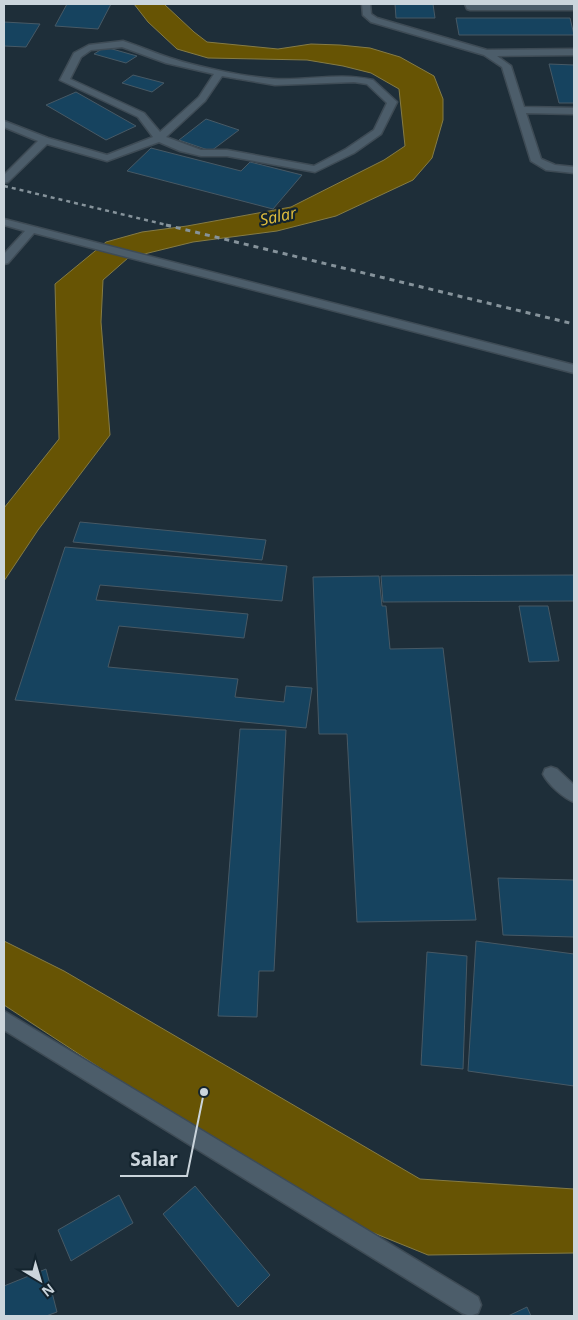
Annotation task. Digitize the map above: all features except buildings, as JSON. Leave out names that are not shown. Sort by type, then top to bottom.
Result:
[{"type":"street","points":[[366,4],[367,15],[374,20],[487,53],[574,52]]},
{"type":"street","points":[[469,4],[470,7],[574,7]]},
{"type":"street","points":[[123,44],[169,61],[220,73],[274,82],[319,79],[354,79],[370,82],[392,102],[378,132],[350,151],[315,169],[227,153],[214,156],[172,145],[159,138],[141,115],[65,80],[77,55],[89,48],[123,44]]},
{"type":"street","points":[[487,53],[506,66],[536,161],[557,170],[574,170]]},
{"type":"street","points":[[4,124],[45,140],[107,158],[159,138],[202,99],[220,73]]},
{"type":"street","points":[[520,110],[574,111]]},
{"type":"street","points":[[4,180],[45,140]]},
{"type":"street","points":[[4,222],[574,369]]},
{"type":"street","points":[[4,261],[31,230]]},
{"type":"street","points":[[551,774],[574,795]]},
{"type":"street","points":[[4,1020],[470,1305]]},
{"type":"water","name":"Salar","points":[[134,4],[164,4],[207,42],[278,49],[311,44],[340,45],[370,48],[400,57],[434,76],[443,99],[443,120],[432,158],[413,180],[336,216],[277,231],[193,242],[128,258],[103,280],[101,322],[110,435],[38,530],[4,581],[4,508],[59,439],[55,284],[106,242],[142,232],[187,226],[291,207],[384,160],[405,146],[399,89],[371,73],[307,60],[208,58],[177,49],[148,22]]},
{"type":"water","points":[[4,941],[64,971],[420,1179],[574,1189],[574,1253],[428,1255],[317,1210],[4,1005]]},
{"type":"railway","points":[[4,186],[171,226]]},
{"type":"railway","points":[[166,225],[574,324]]},
{"type":"place","name":"Salar","points":[[204,1092]]}]
